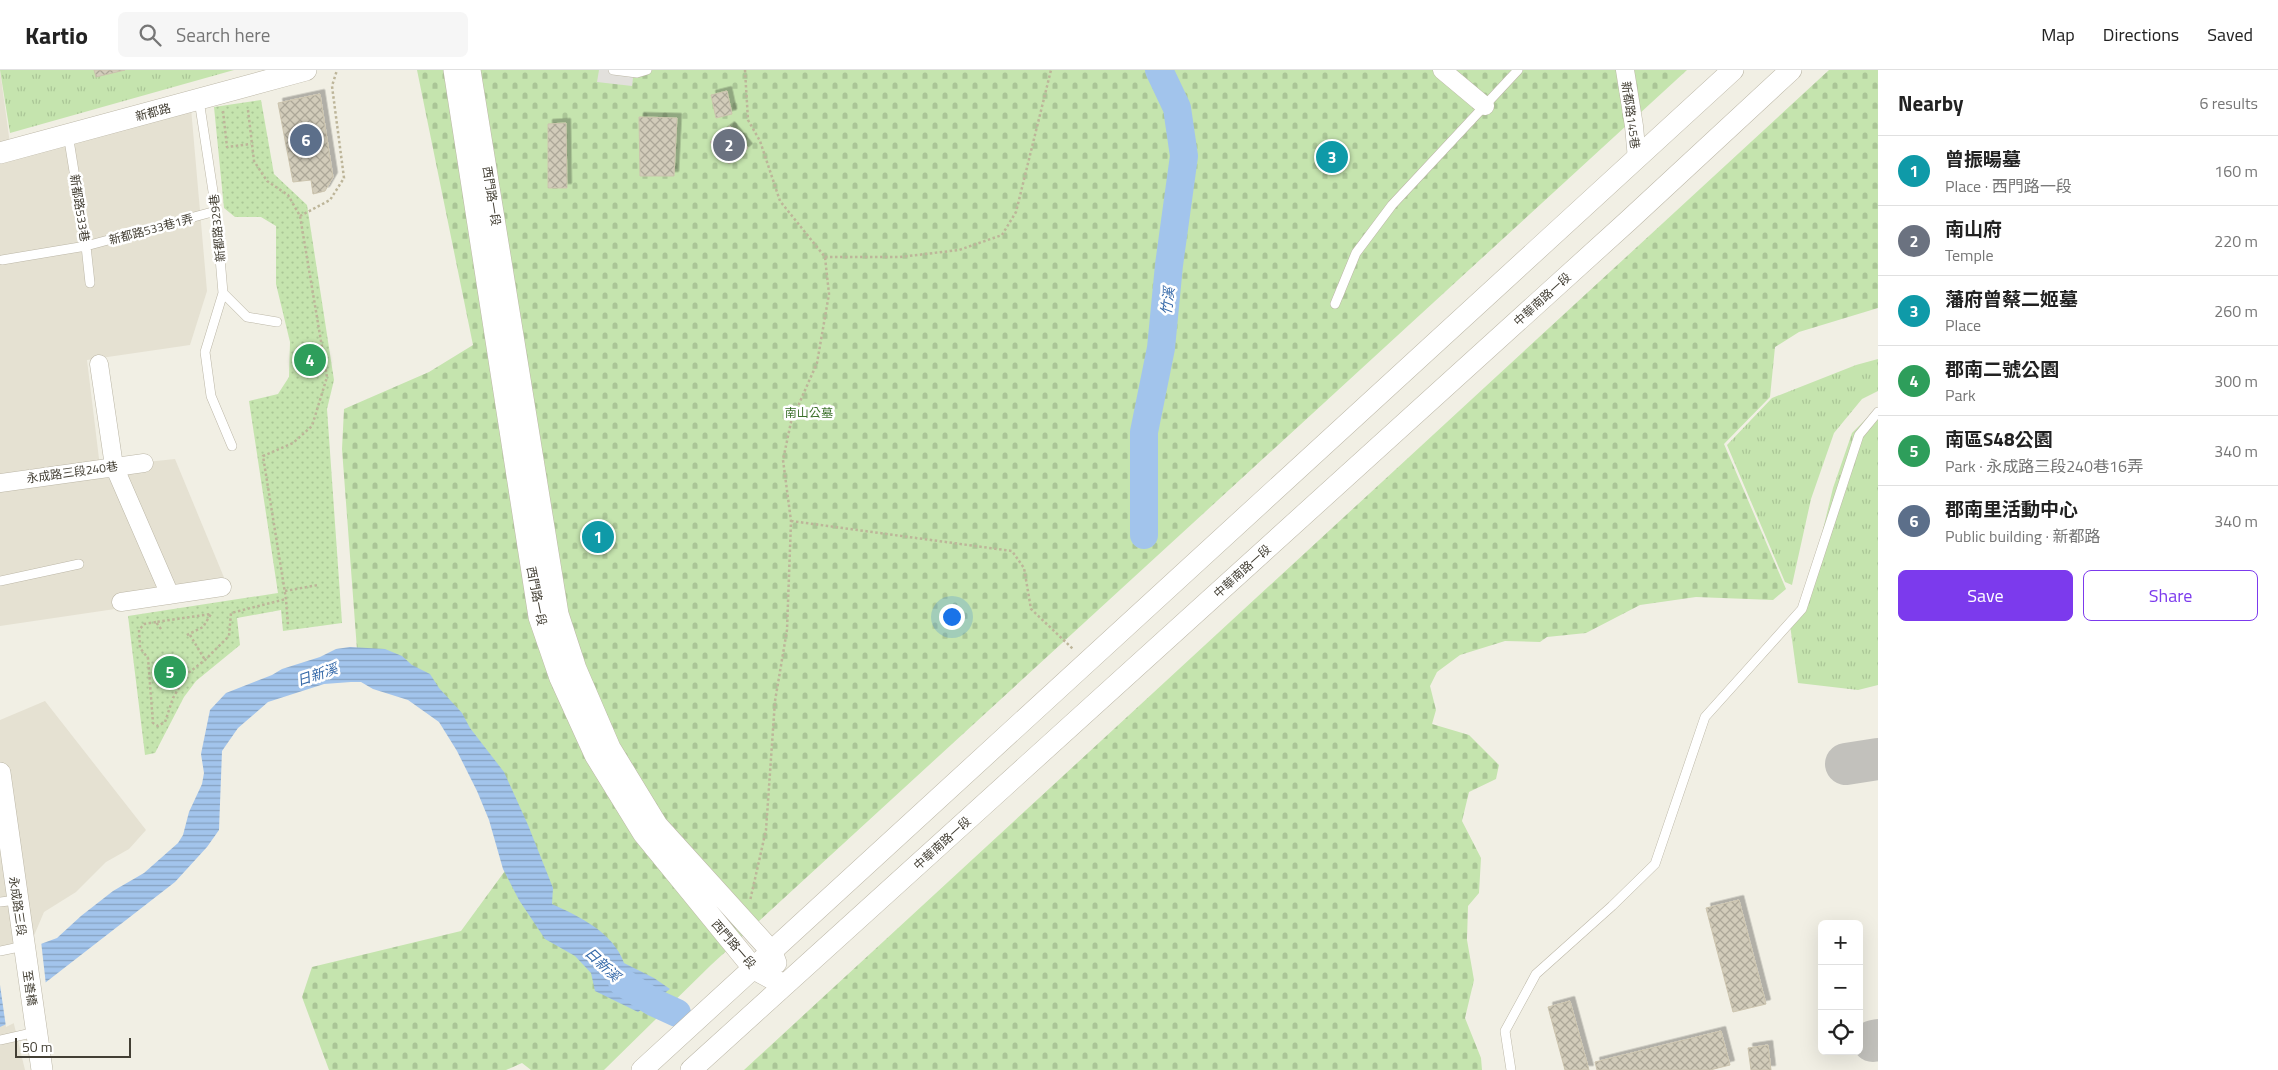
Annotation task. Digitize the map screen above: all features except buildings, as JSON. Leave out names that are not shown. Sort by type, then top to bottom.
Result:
[{"type":"street","name":"新都路","points":[[0,153],[306,70]]},
{"type":"street","name":"西門路一段","points":[[454,70],[516,478],[542,626],[560,678],[595,755],[643,833],[754,969],[784,985]]},
{"type":"street","name":"西門路一段","points":[[470,70],[506,281],[534,471],[558,614],[576,670],[610,748],[657,825],[772,952],[784,985]]},
{"type":"street","points":[[1442,70],[1485,106]]},
{"type":"street","name":"新都路145巷","points":[[1625,70],[1637,159]]},
{"type":"street","points":[[642,1070],[1733,70]]},
{"type":"street","name":"中華南路一段","points":[[691,1070],[1621,228],[1791,70]]},
{"type":"street","points":[[99,364],[114,466],[170,596]]},
{"type":"street","name":"永成路三段240巷","points":[[0,483],[144,463]]},
{"type":"street","points":[[122,602],[222,587]]},
{"type":"street","name":"永成路三段","points":[[0,773],[8,901],[24,947]]},
{"type":"street","name":"至善橋","points":[[24,947],[36,1030]]},
{"type":"street","points":[[36,1030],[42,1070]]},
{"type":"lane","points":[[613,70],[637,73],[647,70]]},
{"type":"lane","points":[[1335,304],[1356,253],[1392,205],[1518,70]]},
{"type":"lane","name":"新都路329巷","points":[[199,100],[216,211],[223,293]]},
{"type":"lane","name":"新都路533巷","points":[[68,134],[90,283]]},
{"type":"lane","name":"新都路533巷1弄","points":[[2,260],[86,246],[216,211]]},
{"type":"lane","points":[[232,446],[211,396],[205,352],[223,293],[247,317],[277,322]]},
{"type":"lane","points":[[1511,1070],[1505,1031],[1536,974],[1612,906],[1655,864],[1705,717],[1802,609],[1859,435],[1878,412]]},
{"type":"lane","points":[[0,580],[79,564]]},
{"type":"lane","points":[[0,951],[24,947]]},
{"type":"lane","points":[[0,1040],[36,1030]]},
{"type":"path","points":[[300,216],[330,200],[344,178],[332,86],[337,70]]},
{"type":"path","points":[[745,70],[748,120],[760,141],[780,201],[825,257],[829,294],[817,363],[791,422],[783,460],[791,521],[787,630],[775,701],[766,830],[758,871],[748,906]]},
{"type":"path","points":[[825,257],[900,257],[959,250],[1002,235],[1016,212],[1051,70]]},
{"type":"path","points":[[222,94],[226,147],[252,144]]},
{"type":"path","points":[[248,110],[254,161],[267,181],[288,196],[300,216],[327,377],[312,426],[294,443],[263,456],[285,591],[288,625]]},
{"type":"path","points":[[791,521],[1012,551],[1024,568],[1031,609],[1087,662]]},
{"type":"path","points":[[285,591],[318,585]]},
{"type":"path","points":[[185,636],[204,627],[211,614],[144,624],[139,630],[140,648],[148,658],[153,723],[158,726],[164,722],[173,698],[187,674],[205,660],[229,636],[231,613],[286,599]]},
{"type":"path","points":[[156,622],[161,629]]},
{"type":"path","points":[[190,635],[205,660]]},
{"type":"shaded area","points":[[0,70],[12,159],[191,108],[207,291],[190,345],[87,360],[100,467],[175,459],[230,592],[0,626]]},
{"type":"shaded area","points":[[599,70],[634,70],[632,86],[597,82]]},
{"type":"shaded area","points":[[45,701],[146,830],[129,849],[106,862],[76,892],[44,912],[30,945],[0,956],[0,720]]},
{"type":"shaded area","points":[[7,995],[25,1070],[0,1070],[0,997]]},
{"type":"green space","points":[[0,70],[234,70],[10,133]]},
{"type":"green space","name":"南山公墓","points":[[417,70],[1687,70],[711,965],[604,1070],[531,1070],[522,1063],[506,1070],[329,1070],[302,997],[312,967],[461,931],[513,860],[452,714],[358,663],[342,449],[344,409],[429,372],[473,345]]},
{"type":"green space","points":[[1829,70],[1878,70],[1878,308],[1799,332],[1775,347],[1770,397],[1724,444],[1786,589],[1773,600],[1696,597],[1640,605],[1586,633],[1547,637],[1540,642],[1505,641],[1460,655],[1437,672],[1430,686],[1436,710],[1432,724],[1469,735],[1499,765],[1496,779],[1469,792],[1462,821],[1481,858],[1479,893],[1468,906],[1467,940],[1474,980],[1465,1018],[1481,1058],[1482,1070],[744,1070]]},
{"type":"green space","points":[[261,100],[274,174],[307,205],[334,380],[327,409],[342,623],[283,631],[281,610],[237,618],[240,645],[196,681],[184,697],[155,753],[145,755],[128,616],[278,593],[249,401],[278,394],[289,377],[290,342],[276,284],[276,226],[261,217],[235,217],[224,208],[214,107]]},
{"type":"green space","points":[[1878,359],[1878,391],[1862,399],[1834,433],[1811,499],[1792,585],[1785,582],[1727,445],[1772,398],[1856,365]]},
{"type":"green space","points":[[1878,407],[1878,685],[1858,690],[1798,683],[1790,625],[1808,591],[1833,488],[1852,433]]},
{"type":"water","points":[[350,647],[385,649],[402,656],[412,665],[430,674],[439,688],[462,713],[470,728],[504,772],[553,888],[552,904],[574,914],[604,934],[619,952],[624,963],[654,978],[670,989],[638,1012],[595,991],[591,973],[575,956],[545,939],[519,900],[503,869],[489,820],[477,791],[457,751],[439,722],[408,700],[373,689],[361,682],[351,682],[324,684],[268,702],[238,728],[222,751],[219,830],[207,847],[175,882],[32,993],[35,1011],[0,1027],[0,959],[57,938],[113,891],[144,873],[178,843],[183,835],[189,812],[202,784],[204,773],[201,754],[210,710],[226,693],[272,675],[282,669],[320,657],[336,649]]},
{"type":"pier","points":[[41,941],[46,985],[35,994],[36,1012],[6,1027],[0,985],[0,956]]},
{"type":"waterway","name":"竹溪","points":[[1144,535],[1144,432],[1161,348],[1169,265],[1184,156],[1177,108],[1159,70]]},
{"type":"waterway","name":"日新溪","points":[[622,982],[653,1002],[677,1013]]},
{"type":"taxiway","points":[[1846,764],[1878,759]]},
{"type":"taxiway","points":[[1873,1041],[1878,1040]]},
{"type":"place","name":"郡南里活動中心","points":[[306,140]]},
{"type":"place","name":"南山府","points":[[729,145]]},
{"type":"place","name":"藩府曾蔡二姬墓","points":[[1332,157]]},
{"type":"place","name":"郡南二號公園","points":[[310,360]]},
{"type":"place","name":"曾振暘墓","points":[[598,537]]},
{"type":"place","name":"南區S48公園","points":[[170,672]]}]
